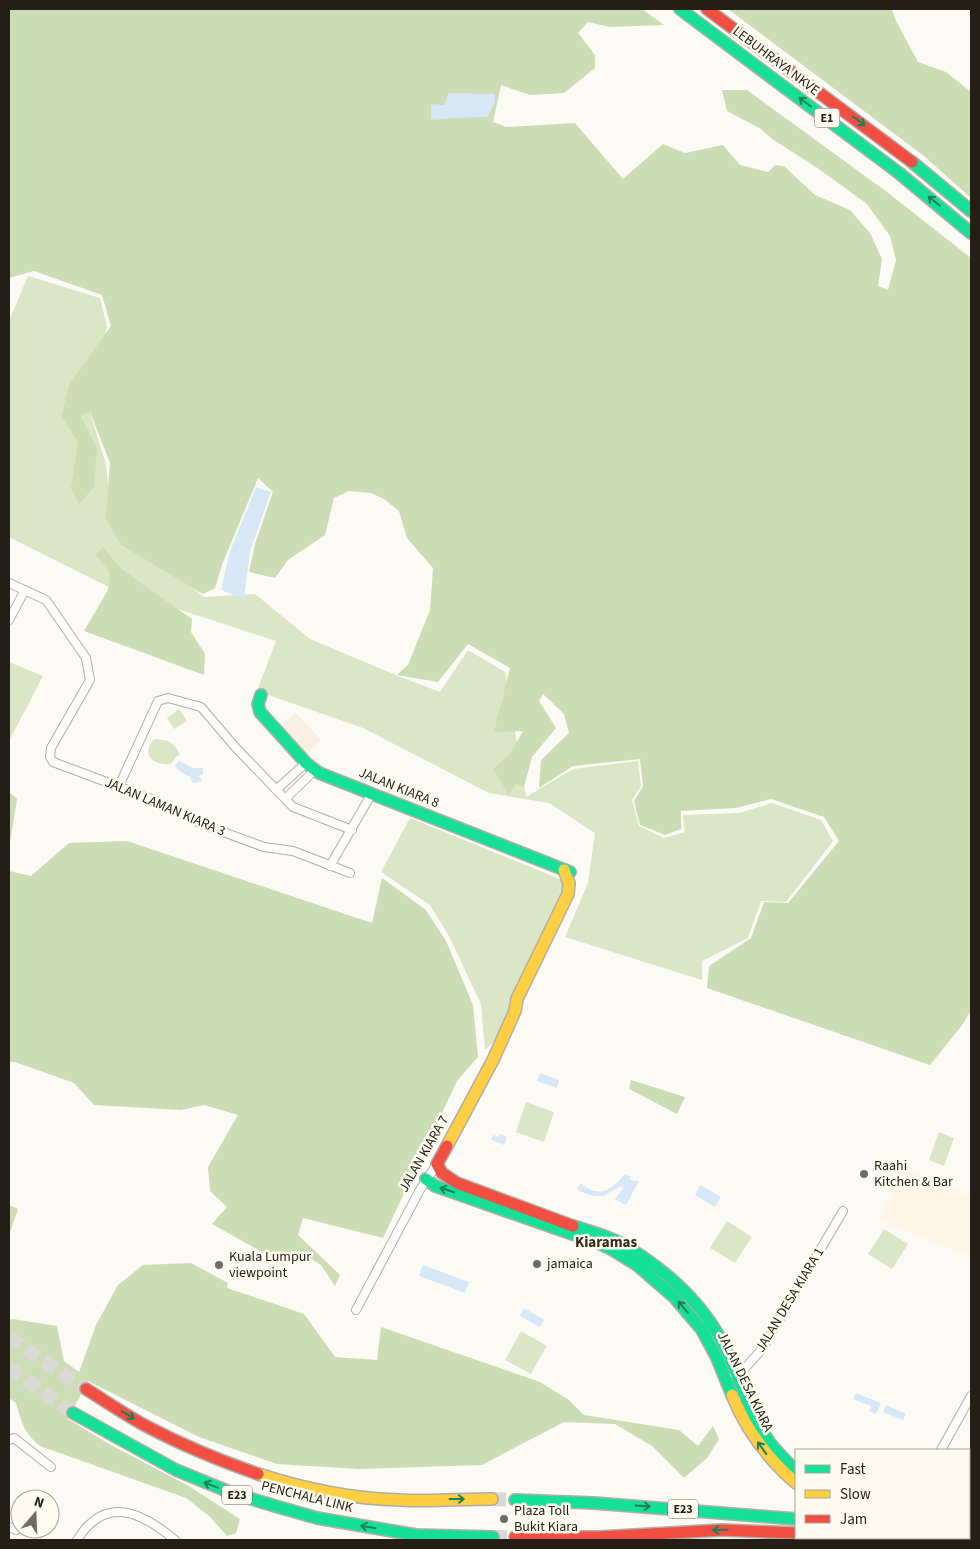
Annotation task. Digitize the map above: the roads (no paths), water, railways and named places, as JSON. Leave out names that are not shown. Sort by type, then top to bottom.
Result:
[{"type":"main road","name":"LEBUHRAYA NKVE","points":[[680,9],[899,173],[971,232]]},
{"type":"main road","name":"LEBUHRAYA NKVE","points":[[707,9],[911,161],[971,211]]},
{"type":"main road","name":"JALAN KIARA 8","points":[[261,695],[257,706],[260,712],[310,767],[564,870],[571,873],[576,879],[575,897],[524,1001],[515,1011]]},
{"type":"main road","name":"JALAN KIARA 7","points":[[437,1164],[493,1060],[515,1011]]},
{"type":"main road","name":"JALAN DESA KIARA","points":[[437,1164],[442,1173],[457,1183],[618,1242],[639,1254],[666,1274],[688,1295],[712,1325],[731,1376],[738,1406],[753,1436],[767,1455],[795,1482]]},
{"type":"main road","name":"JALAN DESA KIARA","points":[[426,1179],[435,1186],[558,1228],[614,1250],[645,1272],[672,1294],[702,1330],[750,1407],[761,1431],[795,1470]]},
{"type":"main road","name":"PENCHALA LINK","points":[[86,1389],[147,1426],[197,1451],[248,1471],[289,1483],[326,1492],[391,1500],[492,1499]]},
{"type":"main road","name":"PENCHALA LINK","points":[[73,1413],[176,1470],[232,1493],[275,1506],[316,1518],[416,1535],[492,1537]]},
{"type":"main road","name":"E23","points":[[514,1500],[594,1503],[772,1516],[795,1520]]},
{"type":"main road","name":"E23","points":[[515,1537],[595,1537],[697,1530],[768,1530],[795,1533]]},
{"type":"street","name":"JALAN LAMAN KIARA 3","points":[[9,582],[46,600],[86,658],[90,680],[51,748],[50,757],[53,762],[152,799],[199,823],[264,847],[293,851],[350,873]]},
{"type":"street","points":[[9,620],[25,590]]},
{"type":"street","points":[[119,786],[158,701],[168,698],[201,707],[236,748],[293,808],[352,830]]},
{"type":"street","points":[[276,790],[310,767]]},
{"type":"street","points":[[285,799],[310,767]]},
{"type":"street","points":[[330,866],[372,793]]},
{"type":"street","name":"JALAN KIARA 7","points":[[356,1310],[426,1179],[437,1164]]},
{"type":"street","name":"JALAN DESA KIARA 1","points":[[731,1376],[746,1367],[762,1349],[844,1211]]},
{"type":"street","points":[[942,1449],[971,1396]]},
{"type":"street","points":[[9,1440],[14,1438],[51,1467]]},
{"type":"street","points":[[77,1540],[88,1525],[100,1516],[116,1512],[132,1514],[148,1520],[170,1539]]},
{"type":"water","points":[[449,93],[495,94],[495,102],[488,117],[431,120],[431,104],[444,105]]},
{"type":"water","points":[[256,487],[271,492],[250,551],[244,599],[221,590],[229,554]]},
{"type":"water","points":[[179,761],[193,768],[203,768],[203,774],[198,776],[202,781],[193,783],[191,777],[176,767],[175,765]]},
{"type":"water","points":[[540,1073],[559,1080],[557,1088],[537,1081]]},
{"type":"water","points":[[500,1134],[507,1137],[504,1145],[491,1140],[493,1135],[499,1137]]},
{"type":"water","points":[[625,1174],[631,1177],[629,1180],[639,1181],[626,1205],[615,1199],[623,1188],[621,1186],[603,1196],[593,1196],[579,1191],[577,1188],[581,1183],[593,1191],[604,1191],[618,1182]]},
{"type":"water","points":[[700,1185],[721,1197],[715,1207],[695,1195]]},
{"type":"water","points":[[423,1265],[469,1282],[465,1293],[419,1276]]},
{"type":"water","points":[[524,1308],[544,1320],[540,1327],[520,1316]]},
{"type":"water","points":[[856,1393],[881,1403],[876,1414],[869,1411],[871,1406],[853,1399]]},
{"type":"water","points":[[886,1405],[906,1414],[903,1420],[883,1412]]},
{"type":"tunnel","points":[[9,1337],[86,1389]]},
{"type":"tunnel","points":[[9,1368],[73,1413]]},
{"type":"tunnel","points":[[492,1499],[515,1500]]},
{"type":"tunnel","points":[[493,1537],[515,1537]]},
{"type":"place","name":"Raahi Kitchen & Bar","points":[[864,1174]]},
{"type":"place","name":"jamaica","points":[[537,1264]]},
{"type":"place","name":"Kuala Lumpur viewpoint","points":[[219,1265]]},
{"type":"place","name":"Plaza Toll Bukit Kiara","points":[[504,1519]]},
{"type":"district","name":"Kiaramas","points":[[606,1242]]}]
